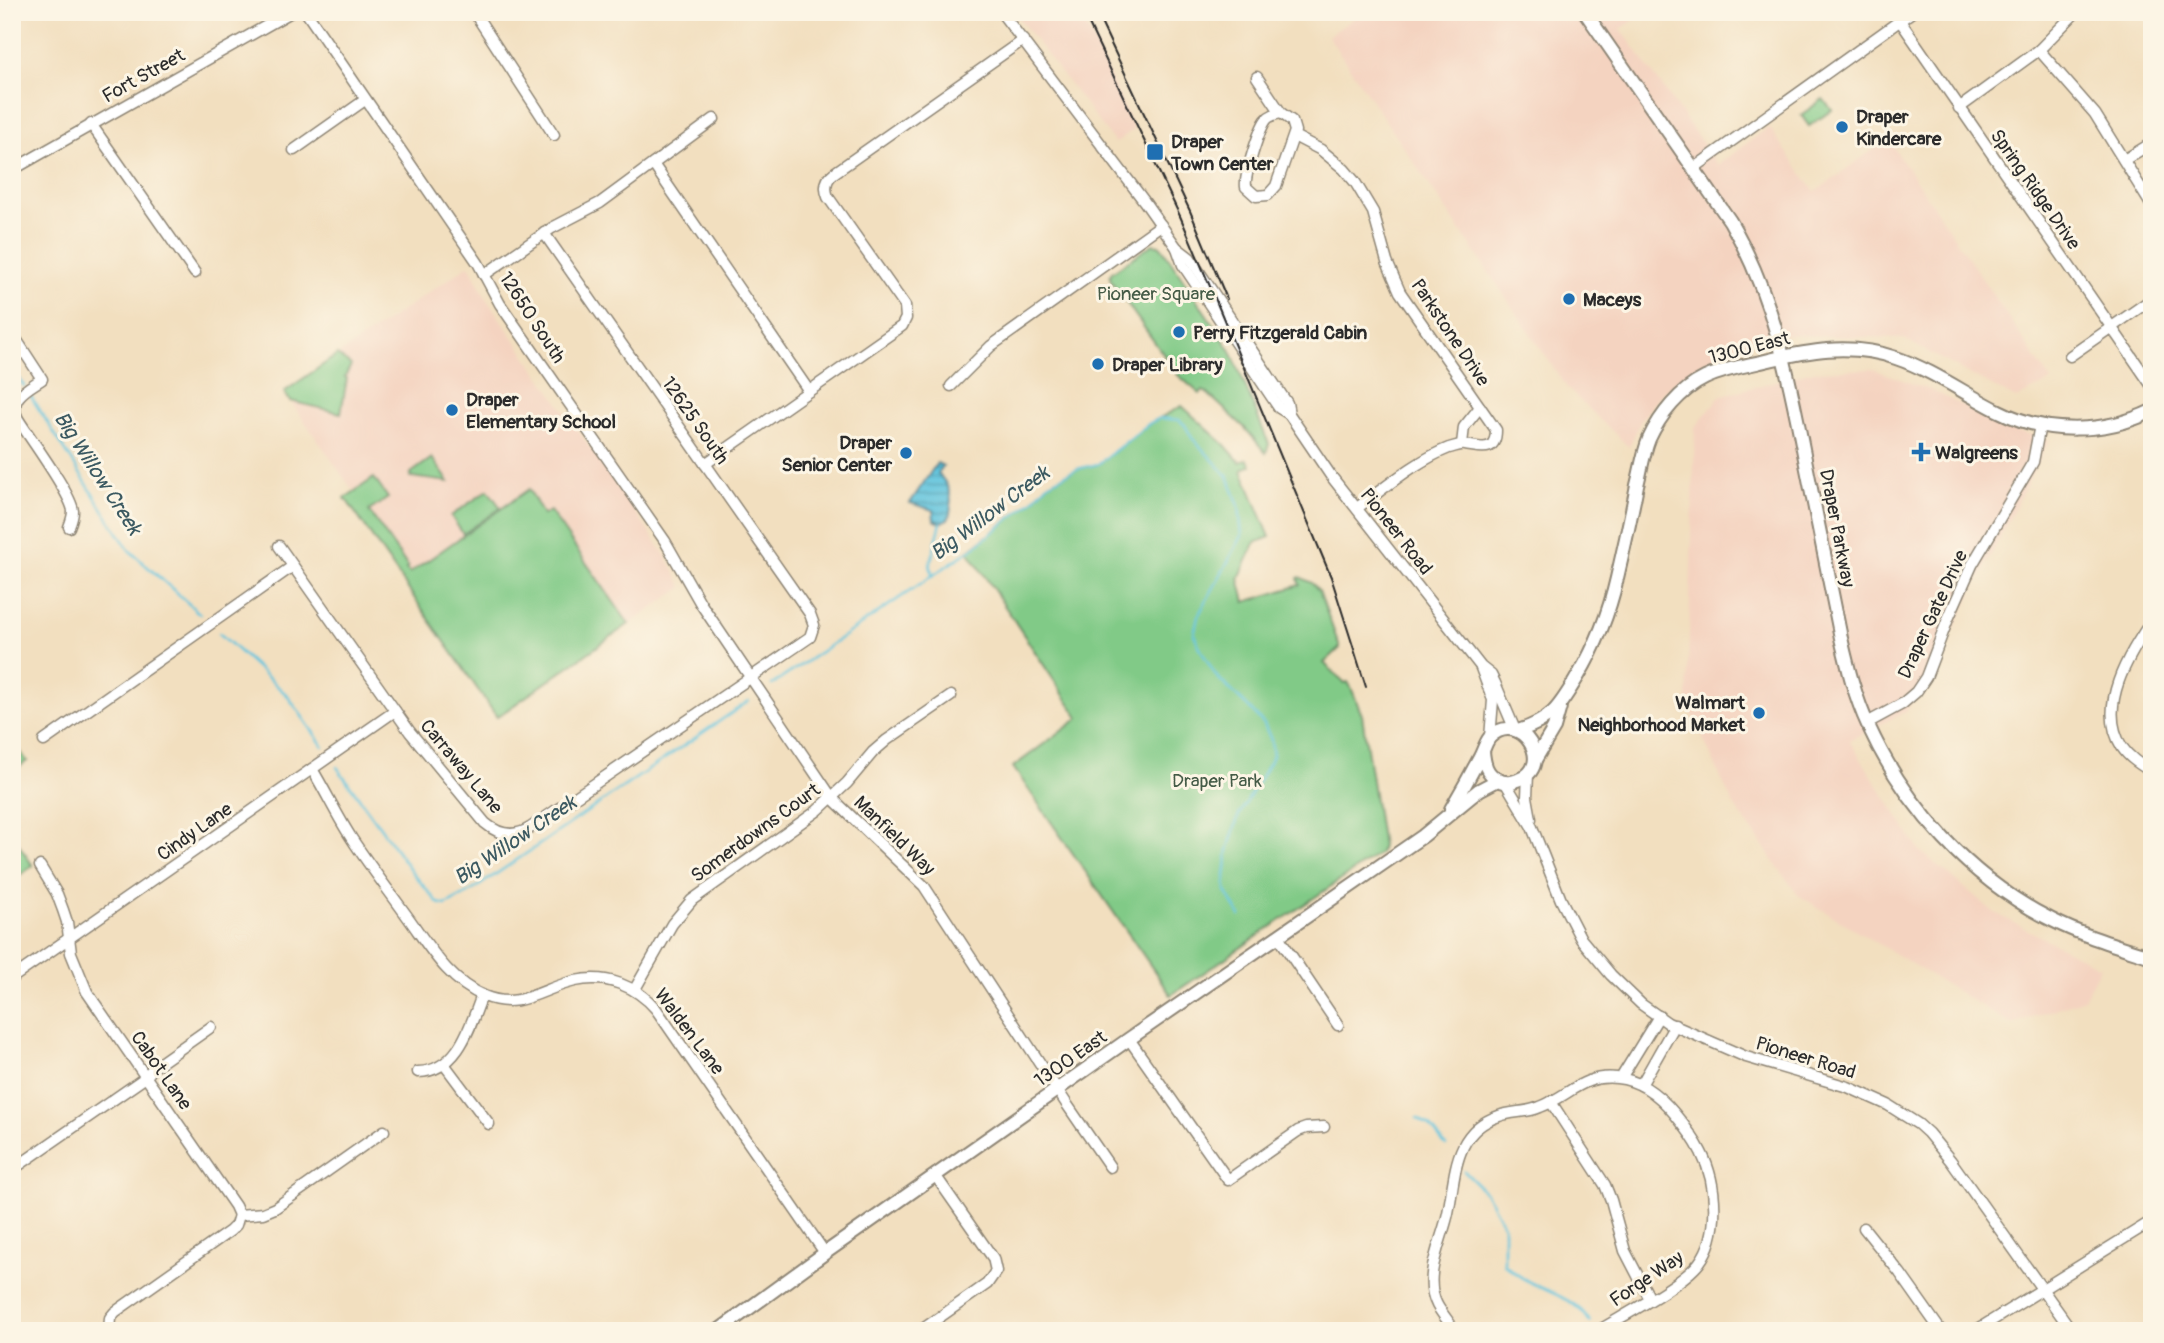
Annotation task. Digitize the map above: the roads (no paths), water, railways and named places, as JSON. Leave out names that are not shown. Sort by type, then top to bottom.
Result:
[{"type":"main road","name":"Draper Parkway","points":[[1586,12],[1730,220],[1746,248],[1769,305],[1784,356],[1841,638],[1856,696],[1892,770],[1928,821],[1954,850],[2004,891],[2052,920],[2152,957]]},
{"type":"main road","name":"1300 East","points":[[1535,760],[1554,728],[1560,707],[1588,659],[1608,611],[1644,454],[1650,439],[1680,396],[1703,379],[1784,356],[1838,349],[1863,350],[1920,368],[2001,413],[2040,425],[2094,428],[2119,424],[2152,411]]},
{"type":"main road","name":"1300 East","points":[[1517,731],[1546,720],[1560,707]]},
{"type":"main road","points":[[1517,731],[1528,738],[1534,748],[1535,760],[1528,774],[1515,782],[1502,781],[1489,772],[1483,751],[1490,738],[1497,733],[1517,731]]},
{"type":"main road","name":"1300 East","points":[[1446,819],[1483,751]]},
{"type":"main road","name":"1300 East","points":[[718,1331],[935,1175],[1423,836],[1479,790],[1502,781]]},
{"type":"street","name":"Fort Street","points":[[12,170],[291,12]]},
{"type":"street","name":"12650 South","points":[[306,12],[478,263],[500,304],[665,541],[695,595],[749,678]]},
{"type":"street","points":[[474,12],[554,135]]},
{"type":"street","name":"Pioneer Road","points":[[1001,12],[1161,225],[1177,248],[1183,265],[1279,408],[1289,414],[1331,476],[1481,667],[1491,675],[1517,731]]},
{"type":"street","points":[[1694,168],[1828,74],[1897,17],[1912,12]]},
{"type":"street","points":[[1959,108],[2039,50],[2076,12]]},
{"type":"street","name":"Spring Ridge Drive","points":[[1897,17],[2152,386]]},
{"type":"street","points":[[705,464],[898,329],[906,317],[905,306],[828,197],[826,184],[834,173],[1023,40]]},
{"type":"street","points":[[2039,50],[2095,114],[2152,206]]},
{"type":"street","points":[[1257,77],[1281,113],[1292,121],[1295,131],[1273,192],[1262,196],[1250,192],[1246,187],[1245,175],[1264,123],[1272,115],[1281,113]]},
{"type":"street","points":[[294,150],[365,100]]},
{"type":"street","points":[[484,275],[544,233],[600,203],[714,118]]},
{"type":"street","points":[[91,124],[195,272]]},
{"type":"street","name":"Parkstone Drive","points":[[1294,136],[1321,150],[1355,182],[1373,212],[1387,262],[1401,292],[1480,407],[1464,427],[1462,444]]},
{"type":"street","points":[[2124,160],[2152,143]]},
{"type":"street","points":[[653,164],[809,391]]},
{"type":"street","points":[[951,386],[991,346],[1161,225]]},
{"type":"street","name":"12625 South","points":[[544,233],[810,614],[814,629]]},
{"type":"street","points":[[2070,356],[2152,299]]},
{"type":"street","points":[[12,333],[39,381],[20,394],[14,405],[15,414],[67,494],[73,510],[69,527]]},
{"type":"street","points":[[1357,508],[1425,460],[1441,452],[1462,444],[1480,449],[1490,445],[1494,441],[1496,429],[1480,407]]},
{"type":"street","name":"Draper Gate Drive","points":[[1867,723],[1902,704],[1916,692],[1926,677],[1972,565],[2033,462],[2040,425]]},
{"type":"street","name":"Carraway Lane","points":[[279,546],[395,711],[485,823],[495,831],[513,835],[530,828],[807,640],[814,629]]},
{"type":"street","points":[[44,741],[293,566]]},
{"type":"street","points":[[2152,620],[2137,643],[2116,690],[2112,706],[2116,734],[2123,749],[2152,772]]},
{"type":"street","name":"Pioneer Road","points":[[1481,667],[1493,700],[1490,738]]},
{"type":"street","name":"Manfield Way","points":[[749,678],[832,799],[924,886],[1110,1167]]},
{"type":"street","name":"Somerdowns Court","points":[[635,989],[672,924],[692,900],[817,811],[832,799],[887,740],[951,696]]},
{"type":"street","name":"Cindy Lane","points":[[12,978],[395,711]]},
{"type":"street","name":"Walden Lane","points":[[312,769],[352,839],[439,960],[457,980],[482,995],[505,1001],[520,1000],[587,979],[611,981],[635,989],[656,1009],[825,1253]]},
{"type":"street","name":"Pioneer Road","points":[[1528,774],[1527,797],[1532,827]]},
{"type":"street","name":"Pioneer Road","points":[[1502,781],[1532,827],[1561,900],[1581,939],[1611,975],[1641,1004],[1675,1025],[1746,1057],[1848,1087],[1888,1105],[1918,1125],[1951,1161],[2072,1331]]},
{"type":"street","name":"Cabot Lane","points":[[40,866],[57,894],[67,922],[76,965],[87,992],[239,1215]]},
{"type":"street","points":[[1278,936],[1338,1025]]},
{"type":"street","points":[[418,1072],[433,1070],[456,1052],[482,995]]},
{"type":"street","points":[[1455,1331],[1437,1305],[1431,1280],[1448,1212],[1457,1159],[1473,1133],[1488,1120],[1508,1113],[1535,1109],[1586,1081],[1604,1077],[1622,1078],[1659,1016]]},
{"type":"street","points":[[1641,1084],[1675,1025]]},
{"type":"street","points":[[12,1170],[146,1077],[153,1068],[211,1027]]},
{"type":"street","points":[[1129,1039],[1228,1180],[1298,1131],[1324,1127]]},
{"type":"street","points":[[444,1064],[489,1124]]},
{"type":"street","name":"Forge Way","points":[[1598,1331],[1690,1273],[1702,1259],[1713,1226],[1711,1179],[1700,1149],[1668,1107],[1651,1090],[1622,1078]]},
{"type":"street","points":[[1551,1102],[1605,1185],[1625,1251],[1650,1299]]},
{"type":"street","points":[[109,1331],[110,1318],[115,1312],[230,1231],[236,1225],[239,1215],[263,1213],[275,1208],[384,1131]]},
{"type":"street","points":[[920,1331],[987,1284],[996,1271],[993,1258],[935,1175]]},
{"type":"street","points":[[1975,1331],[2152,1221]]},
{"type":"street","points":[[1864,1228],[1941,1331]]},
{"type":"water","points":[[937,463],[943,466],[938,474],[946,484],[951,500],[949,518],[941,523],[934,520],[933,510],[910,503]]},
{"type":"waterway","name":"Big Willow Creek","points":[[12,367],[24,386]]},
{"type":"waterway","name":"Big Willow Creek","points":[[28,392],[129,550],[200,614]]},
{"type":"waterway","name":"Big Willow Creek","points":[[772,685],[973,548],[1032,501],[1049,483],[1077,469],[1098,464],[1160,418],[1179,420],[1228,476],[1239,506],[1242,536],[1198,616],[1194,634],[1216,676],[1264,724],[1271,740],[1273,756],[1238,817],[1228,850],[1226,891],[1240,916]]},
{"type":"waterway","points":[[932,574],[930,564],[941,523]]},
{"type":"waterway","name":"Big Willow Creek","points":[[219,633],[287,695],[323,746]]},
{"type":"waterway","name":"Big Willow Creek","points":[[337,767],[412,872],[438,903],[446,905],[470,892],[749,701]]},
{"type":"waterway","name":"Big Willow Creek","points":[[1417,1118],[1430,1126],[1446,1146]]},
{"type":"waterway","name":"Big Willow Creek","points":[[1464,1171],[1486,1193],[1504,1226],[1504,1264],[1523,1278],[1570,1302],[1590,1322]]},
{"type":"tram line","points":[[1083,12],[1180,216],[1212,291],[1331,577],[1366,687]]},
{"type":"tram line","points":[[1096,12],[1190,211],[1227,299]]},
{"type":"place","name":"Draper Kindercare","points":[[1842,127]]},
{"type":"place","name":"Draper Town Center","points":[[1155,152]]},
{"type":"place","name":"Maceys","points":[[1569,299]]},
{"type":"place","name":"Perry Fitzgerald Cabin","points":[[1179,332]]},
{"type":"place","name":"Draper Library","points":[[1098,364]]},
{"type":"place","name":"Draper Elementary School","points":[[452,410]]},
{"type":"place","name":"Walgreens","points":[[1921,452]]},
{"type":"place","name":"Draper Senior Center","points":[[906,453]]},
{"type":"place","name":"Walmart Neighborhood Market","points":[[1759,713]]},
{"type":"park label","name":"Pioneer Square","points":[[1156,293]]},
{"type":"park label","name":"Draper Park","points":[[1217,780]]}]
